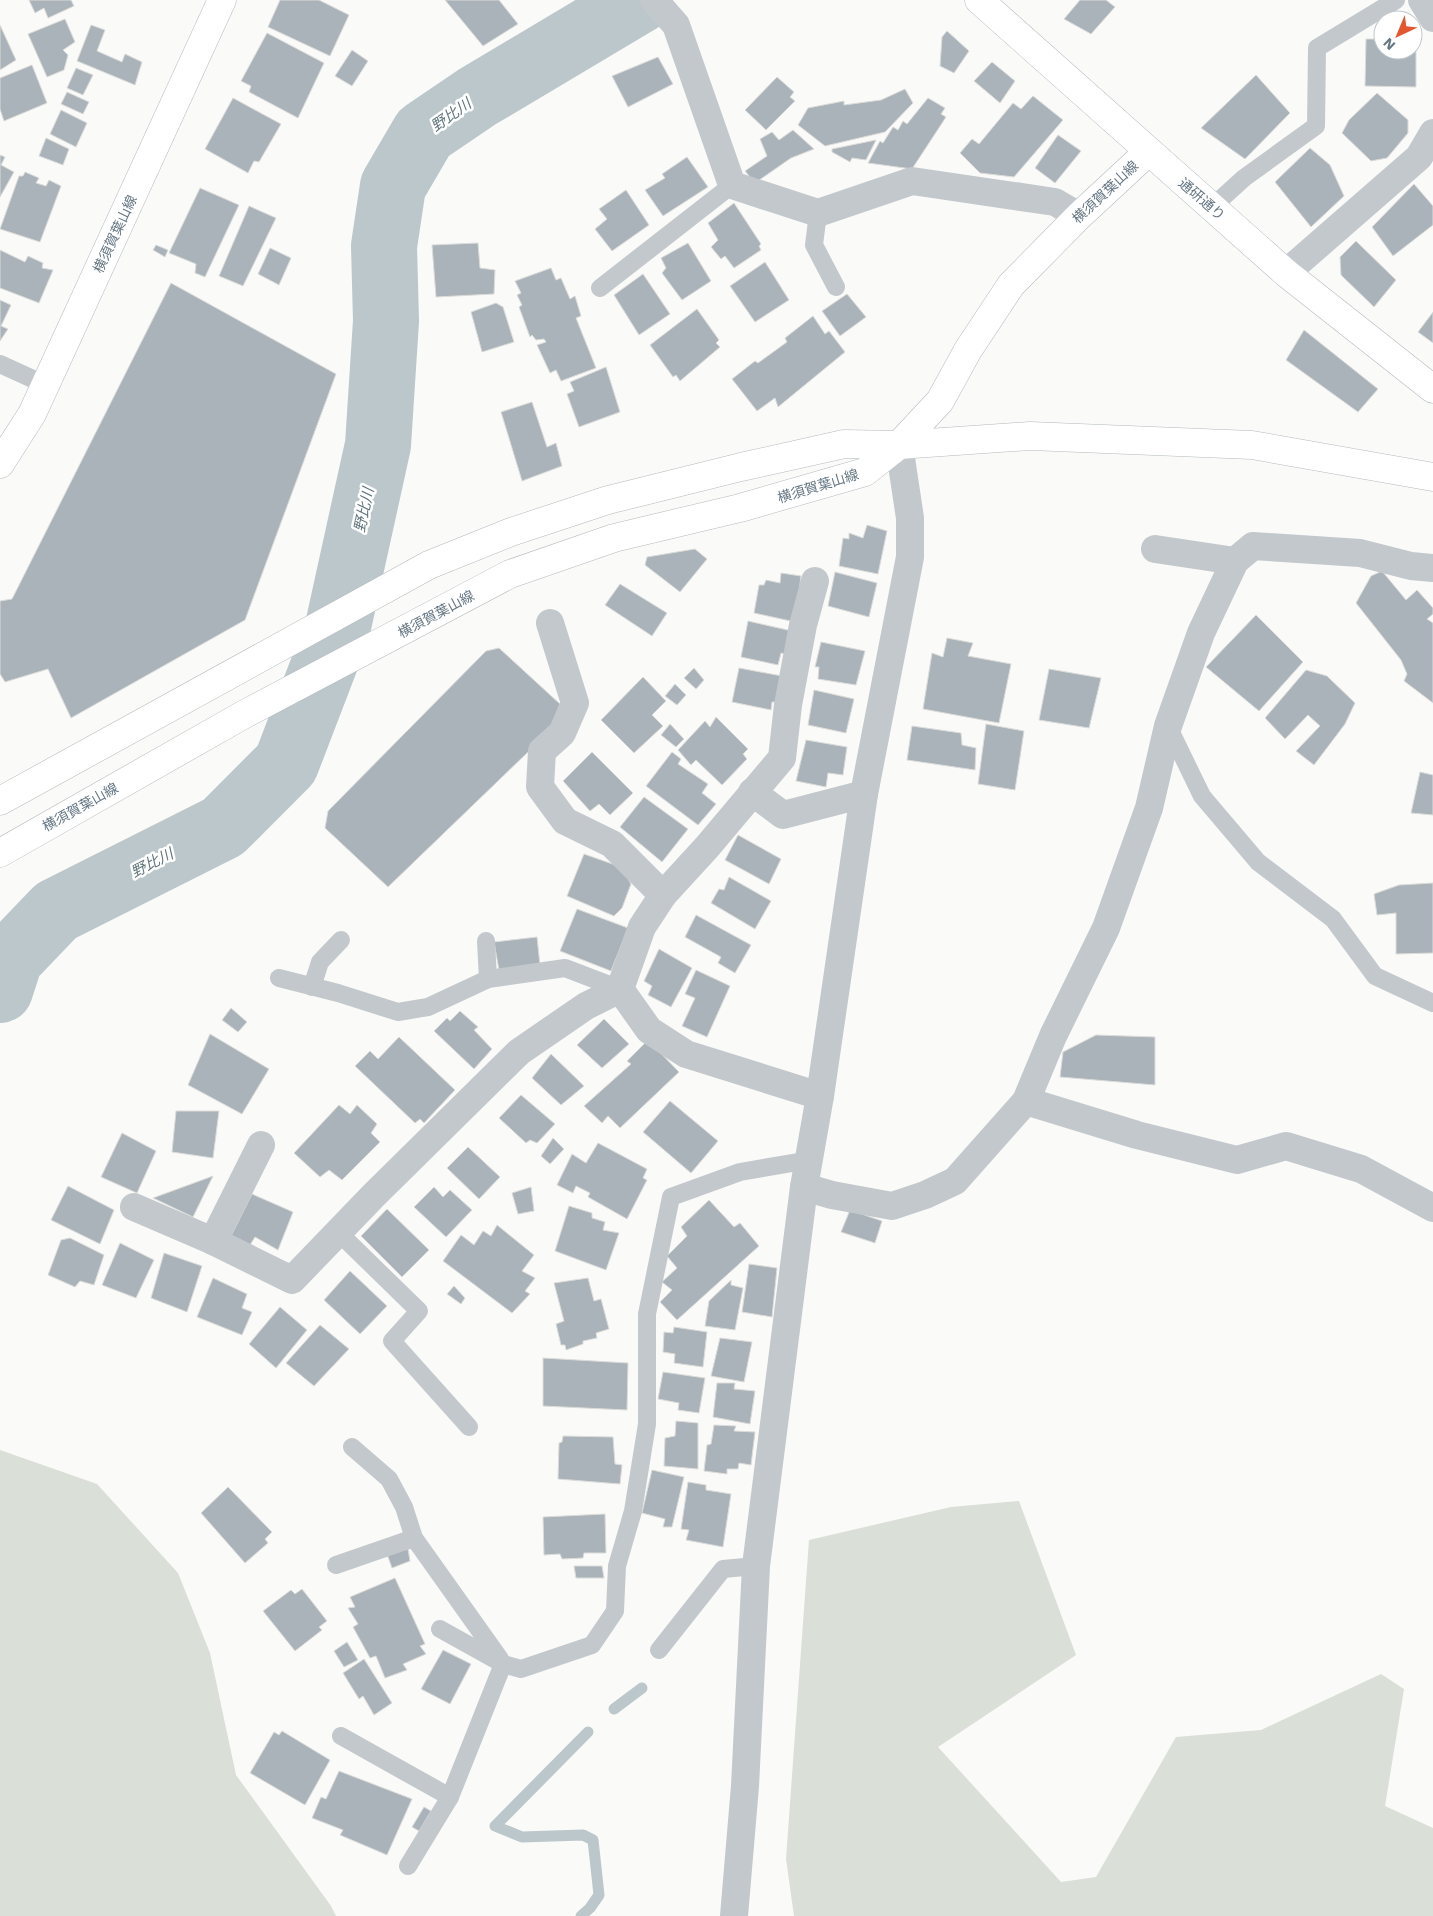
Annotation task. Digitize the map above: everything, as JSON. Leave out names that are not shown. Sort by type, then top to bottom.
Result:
[{"type":"main road","name":"横須賀葉山線","points":[[0,464],[32,414],[222,0]]},
{"type":"main road","name":"通研通り","points":[[978,0],[1286,273],[1433,389]]},
{"type":"main road","name":"横須賀葉山線","points":[[0,853],[243,715],[510,574],[614,538],[740,508],[865,472],[899,445],[940,401],[968,350],[1011,285],[1079,216],[1148,152]]},
{"type":"main road","points":[[0,801],[429,565],[511,532],[617,498],[741,467],[844,444],[899,445],[1030,436],[1252,445],[1433,477]]},
{"type":"street","points":[[654,0],[676,25],[732,185],[818,213],[912,181],[1056,202],[1079,216]]},
{"type":"street","points":[[1422,0],[1433,18]]},
{"type":"street","points":[[1286,273],[1419,157],[1433,132]]},
{"type":"street","points":[[734,1916],[745,1786],[756,1566],[804,1187],[820,1096],[864,794],[910,557],[910,518],[899,445]]},
{"type":"street","points":[[804,1187],[832,1195],[892,1206],[925,1195],[955,1180],[1026,1101],[1053,1036],[1106,928],[1149,808],[1168,726],[1201,633],[1235,561],[1253,546],[1360,553],[1411,566],[1433,568]]},
{"type":"street","points":[[1155,549],[1235,561]]},
{"type":"street","points":[[134,1207],[292,1280],[519,1052],[586,1006],[620,989],[642,927],[663,895],[708,847],[782,758],[789,696],[803,626],[815,582]]},
{"type":"street","points":[[550,623],[575,703],[562,733],[542,751],[540,787],[565,822],[612,844],[663,895]]},
{"type":"street","points":[[752,792],[783,815],[864,794]]},
{"type":"street","points":[[620,989],[649,1030],[686,1054],[820,1096]]},
{"type":"street","points":[[1026,1101],[1137,1135],[1237,1160],[1286,1146],[1361,1169],[1433,1208]]},
{"type":"street","points":[[213,1242],[261,1145]]},
{"type":"lane","points":[[1211,208],[1244,178],[1316,126],[1317,48],[1396,0]]},
{"type":"lane","points":[[600,288],[732,185]]},
{"type":"lane","points":[[818,213],[814,245],[836,287]]},
{"type":"lane","points":[[0,364],[46,383]]},
{"type":"lane","points":[[1168,726],[1202,796],[1258,862],[1333,919],[1375,976],[1433,1003]]},
{"type":"lane","points":[[312,987],[320,962],[341,940]]},
{"type":"lane","points":[[486,941],[488,978]]},
{"type":"lane","points":[[279,978],[398,1012],[428,1007],[488,978],[565,968],[620,989]]},
{"type":"lane","points":[[440,1629],[503,1664],[521,1669],[592,1645],[615,1612],[618,1566],[632,1511],[647,1424],[647,1314],[671,1197],[740,1172],[810,1160]]},
{"type":"lane","points":[[338,1232],[419,1311],[392,1341],[469,1427]]},
{"type":"lane","points":[[352,1446],[389,1479],[404,1507],[414,1538],[503,1664]]},
{"type":"lane","points":[[336,1565],[414,1538]]},
{"type":"lane","points":[[659,1650],[723,1569],[756,1566]]},
{"type":"lane","points":[[408,1866],[450,1797],[503,1664]]},
{"type":"lane","points":[[341,1736],[450,1797]]},
{"type":"shaded area","points":[[0,1450],[97,1484],[178,1573],[210,1653],[236,1775],[331,1906],[336,1916],[0,1916]]},
{"type":"shaded area","points":[[1019,1501],[1076,1655],[938,1747],[1061,1882],[1096,1877],[1176,1737],[1261,1730],[1381,1674],[1404,1689],[1385,1806],[1433,1828],[1433,1916],[794,1916],[786,1859],[809,1540],[951,1507]]},
{"type":"building","points":[[29,0],[71,0],[74,6],[48,18],[44,8],[35,13]]},
{"type":"building","points":[[280,0],[319,0],[349,15],[330,56],[268,27]]},
{"type":"building","points":[[445,0],[499,0],[518,24],[483,46]]},
{"type":"building","points":[[1080,0],[1106,0],[1115,7],[1091,34],[1064,19]]},
{"type":"building","points":[[65,19],[75,42],[63,50],[68,55],[64,70],[47,77],[28,34]]},
{"type":"building","points":[[0,25],[16,60],[0,70]]},
{"type":"building","points":[[91,25],[105,30],[97,51],[122,62],[125,54],[142,62],[135,85],[77,61]]},
{"type":"building","points":[[947,31],[969,51],[954,73],[940,66],[942,37]]},
{"type":"building","points":[[267,33],[324,63],[298,118],[249,92],[251,86],[241,81]]},
{"type":"building","points":[[1366,39],[1373,39],[1373,60],[1416,60],[1416,87],[1365,86]]},
{"type":"building","points":[[352,50],[368,61],[352,86],[335,76]]},
{"type":"building","points":[[658,57],[673,84],[628,107],[612,76]]},
{"type":"building","points":[[992,62],[1015,81],[1000,103],[974,81]]},
{"type":"building","points":[[32,65],[47,103],[4,121],[0,109],[0,78]]},
{"type":"building","points":[[76,68],[93,75],[83,95],[67,88]]},
{"type":"building","points":[[1256,75],[1290,113],[1245,159],[1201,128]]},
{"type":"building","points":[[777,77],[794,92],[790,97],[795,101],[766,130],[745,110]]},
{"type":"building","points":[[905,89],[913,103],[885,132],[825,146],[798,125],[808,108],[844,101],[844,105],[881,100]]},
{"type":"building","points":[[67,92],[89,102],[83,114],[61,104]]},
{"type":"building","points":[[1377,93],[1408,120],[1408,133],[1387,158],[1371,161],[1342,133],[1349,120]]},
{"type":"building","points":[[1033,96],[1063,120],[1014,177],[980,173],[960,153],[972,139],[979,144],[1013,103],[1021,109]]},
{"type":"building","points":[[233,98],[281,124],[259,162],[254,161],[248,173],[205,149]]},
{"type":"building","points":[[928,98],[945,108],[941,114],[946,117],[912,169],[868,163],[880,141],[883,143],[893,127],[898,130],[903,121],[907,124]]},
{"type":"building","points":[[61,110],[87,123],[76,147],[50,134]]},
{"type":"building","points":[[793,130],[814,149],[791,158],[755,183],[745,171],[767,156],[760,139],[772,132],[779,140]]},
{"type":"building","points":[[1058,135],[1081,151],[1055,183],[1035,168]]},
{"type":"building","points":[[46,138],[69,149],[63,165],[39,156]]},
{"type":"building","points":[[876,140],[866,160],[852,158],[850,162],[832,152],[832,149]]},
{"type":"building","points":[[1310,148],[1330,165],[1344,196],[1311,227],[1275,182]]},
{"type":"building","points":[[0,155],[5,157],[1,165],[14,172],[0,197]]},
{"type":"building","points":[[687,157],[708,187],[663,216],[645,190],[665,178],[662,174]]},
{"type":"building","points":[[25,172],[39,178],[36,183],[46,186],[49,180],[61,186],[40,242],[0,229],[19,176],[23,176]]},
{"type":"building","points":[[1414,184],[1433,206],[1433,225],[1393,256],[1372,227]]},
{"type":"building","points":[[200,188],[239,205],[205,277],[195,273],[196,264],[169,253]]},
{"type":"building","points":[[626,190],[649,225],[612,251],[595,229],[607,219],[599,209]]},
{"type":"building","points":[[734,203],[761,244],[759,246],[761,250],[734,268],[725,256],[721,259],[711,247],[718,240],[708,223]]},
{"type":"building","points":[[249,206],[276,218],[243,286],[219,276]]},
{"type":"building","points":[[1356,241],[1396,280],[1374,307],[1341,275],[1340,257]]},
{"type":"building","points":[[478,243],[480,268],[495,270],[494,294],[436,297],[432,245]]},
{"type":"building","points":[[688,243],[711,281],[682,300],[662,273],[666,268],[661,258]]},
{"type":"building","points":[[156,245],[168,250],[165,257],[153,250]]},
{"type":"building","points":[[270,248],[291,258],[279,285],[258,274]]},
{"type":"building","points":[[0,250],[25,262],[28,256],[43,263],[42,268],[53,270],[39,303],[0,288]]},
{"type":"building","points":[[765,262],[789,300],[755,322],[730,286]]},
{"type":"building","points":[[551,268],[556,280],[561,278],[570,299],[575,296],[581,316],[576,318],[596,368],[561,381],[556,370],[550,373],[537,345],[546,342],[544,339],[536,340],[532,335],[530,337],[519,307],[522,305],[517,295],[521,293],[515,281]]},
{"type":"building","points":[[643,274],[670,314],[639,335],[614,295]]},
{"type":"building","points":[[171,283],[336,374],[245,620],[71,718],[48,669],[5,682],[0,674],[0,601],[12,599]]},
{"type":"building","points":[[847,294],[866,317],[840,336],[822,311]]},
{"type":"building","points":[[0,300],[11,305],[1,326],[8,329],[0,341]]},
{"type":"building","points":[[496,303],[503,307],[514,342],[482,352],[471,312]]},
{"type":"building","points":[[697,309],[719,340],[716,343],[720,347],[680,381],[676,375],[673,377],[650,345]]},
{"type":"building","points":[[1433,312],[1433,343],[1418,332]]},
{"type":"building","points":[[813,316],[825,334],[829,331],[845,352],[778,407],[775,398],[757,411],[732,379],[755,361],[758,363],[787,342],[785,338]]},
{"type":"building","points":[[1304,330],[1378,389],[1358,412],[1286,360]]},
{"type":"building","points":[[606,367],[620,412],[579,427],[567,394],[574,391],[570,382]]},
{"type":"building","points":[[532,402],[547,447],[556,443],[562,466],[522,481],[501,412]]},
{"type":"building","points":[[867,525],[887,531],[878,574],[839,566],[843,538],[849,539],[849,533],[863,538]]},
{"type":"building","points":[[695,549],[707,559],[680,592],[645,565],[647,557]]},
{"type":"building","points":[[1382,571],[1406,600],[1417,590],[1433,608],[1433,614],[1427,619],[1433,623],[1433,703],[1404,681],[1407,674],[1401,660],[1356,603],[1371,576]]},
{"type":"building","points":[[835,572],[877,583],[869,617],[828,606]]},
{"type":"building","points":[[781,573],[801,576],[795,622],[754,613],[759,585],[764,585],[766,580],[780,583]]},
{"type":"building","points":[[620,584],[667,613],[652,636],[605,605]]},
{"type":"building","points":[[1256,615],[1303,662],[1259,711],[1206,667]]},
{"type":"building","points":[[748,621],[792,631],[786,654],[781,653],[778,665],[741,657]]},
{"type":"building","points":[[947,638],[973,643],[968,656],[1011,664],[999,723],[923,709],[932,653],[943,657]]},
{"type":"building","points":[[821,642],[865,651],[856,685],[818,679],[819,667],[815,667]]},
{"type":"building","points":[[499,648],[560,704],[555,726],[388,887],[325,828],[328,811],[486,651]]},
{"type":"building","points":[[694,668],[704,680],[696,689],[684,678]]},
{"type":"building","points":[[739,668],[782,676],[778,702],[772,702],[771,710],[732,702]]},
{"type":"building","points":[[1049,669],[1101,678],[1089,728],[1039,720]]},
{"type":"building","points":[[1306,670],[1327,676],[1355,703],[1345,724],[1314,765],[1296,751],[1320,726],[1308,715],[1285,739],[1265,718]]},
{"type":"building","points":[[643,677],[666,701],[652,715],[663,726],[634,753],[601,720]]},
{"type":"building","points":[[675,684],[686,695],[677,705],[665,696]]},
{"type":"building","points":[[814,690],[854,699],[846,733],[808,725]]},
{"type":"building","points":[[716,717],[748,749],[743,754],[747,759],[722,785],[696,760],[691,765],[678,750],[705,721],[710,727]]},
{"type":"building","points":[[670,724],[684,739],[676,747],[661,735]]},
{"type":"building","points":[[986,724],[1024,731],[1015,790],[978,784]]},
{"type":"building","points":[[912,726],[961,733],[962,745],[976,748],[975,770],[907,760]]},
{"type":"building","points":[[806,740],[847,747],[843,775],[828,773],[826,787],[796,781]]},
{"type":"building","points":[[592,752],[633,793],[610,815],[599,804],[590,811],[563,781]]},
{"type":"building","points":[[672,752],[681,759],[678,764],[708,784],[702,793],[716,804],[698,825],[646,786]]},
{"type":"building","points":[[1420,772],[1433,775],[1433,815],[1411,813]]},
{"type":"building","points":[[644,797],[688,829],[662,862],[620,827]]},
{"type":"building","points":[[738,835],[781,859],[769,884],[725,860]]},
{"type":"building","points":[[584,854],[621,867],[631,884],[622,908],[614,916],[567,896]]},
{"type":"building","points":[[729,877],[771,901],[755,929],[711,903],[719,889],[724,890]]},
{"type":"building","points":[[1433,883],[1433,953],[1396,954],[1396,913],[1377,915],[1374,894],[1399,885]]},
{"type":"building","points":[[577,909],[628,928],[611,971],[560,951]]},
{"type":"building","points":[[696,915],[751,945],[735,973],[718,963],[721,957],[685,937]]},
{"type":"building","points":[[537,937],[540,965],[499,970],[494,942]]},
{"type":"building","points":[[659,949],[692,968],[671,1007],[648,995],[652,986],[644,981]]},
{"type":"building","points":[[696,970],[730,986],[707,1037],[682,1026],[695,998],[685,994]]},
{"type":"building","points":[[231,1008],[247,1022],[238,1032],[222,1020]]},
{"type":"building","points":[[460,1011],[478,1027],[474,1030],[492,1049],[474,1069],[434,1031],[447,1018],[450,1021]]},
{"type":"building","points":[[604,1019],[629,1044],[602,1068],[577,1045]]},
{"type":"building","points":[[210,1034],[269,1069],[242,1114],[188,1085]]},
{"type":"building","points":[[1096,1035],[1155,1037],[1155,1085],[1060,1077],[1063,1052]]},
{"type":"building","points":[[399,1037],[455,1090],[424,1123],[420,1119],[415,1123],[355,1066],[370,1051],[378,1059]]},
{"type":"building","points":[[648,1040],[679,1072],[620,1128],[608,1116],[602,1123],[584,1106],[631,1064],[627,1061]]},
{"type":"building","points":[[551,1054],[584,1086],[561,1105],[532,1078]]},
{"type":"building","points":[[521,1095],[555,1124],[537,1143],[530,1140],[526,1143],[499,1118]]},
{"type":"building","points":[[670,1101],[718,1141],[691,1173],[643,1132]]},
{"type":"building","points":[[339,1105],[350,1114],[357,1105],[377,1124],[371,1133],[380,1142],[342,1180],[329,1170],[320,1177],[294,1153]]},
{"type":"building","points":[[176,1111],[219,1111],[213,1158],[172,1152]]},
{"type":"building","points":[[122,1133],[156,1151],[137,1193],[101,1177]]},
{"type":"building","points":[[553,1138],[564,1149],[550,1164],[541,1156]]},
{"type":"building","points":[[598,1143],[647,1169],[643,1178],[647,1180],[627,1219],[588,1197],[590,1193],[576,1186],[573,1193],[557,1185],[572,1154],[586,1163]]},
{"type":"building","points":[[468,1147],[500,1177],[479,1199],[447,1168]]},
{"type":"building","points":[[213,1176],[193,1217],[153,1198]]},
{"type":"building","points":[[68,1186],[114,1210],[100,1244],[51,1220]]},
{"type":"building","points":[[434,1187],[443,1197],[450,1190],[472,1210],[446,1237],[414,1207]]},
{"type":"building","points":[[531,1187],[534,1211],[518,1214],[512,1193]]},
{"type":"building","points":[[252,1194],[293,1212],[278,1250],[255,1237],[250,1245],[231,1236]]},
{"type":"building","points":[[709,1200],[734,1227],[740,1223],[759,1246],[677,1320],[660,1302],[672,1290],[662,1282],[677,1268],[667,1256],[687,1236],[681,1227]]},
{"type":"building","points":[[569,1206],[592,1213],[592,1218],[605,1222],[603,1230],[619,1233],[606,1270],[555,1251]]},
{"type":"building","points":[[387,1209],[429,1250],[402,1277],[361,1236]]},
{"type":"building","points":[[850,1210],[882,1221],[875,1243],[841,1232]]},
{"type":"building","points":[[497,1225],[534,1255],[522,1271],[535,1278],[525,1291],[530,1294],[512,1313],[443,1261],[461,1235],[474,1245],[483,1231],[491,1236]]},
{"type":"building","points":[[70,1238],[104,1255],[94,1285],[80,1281],[75,1287],[48,1275],[61,1240]]},
{"type":"building","points":[[120,1243],[154,1260],[136,1298],[102,1285]]},
{"type":"building","points":[[164,1253],[202,1266],[187,1312],[151,1298]]},
{"type":"building","points":[[749,1264],[777,1268],[772,1317],[742,1312]]},
{"type":"building","points":[[350,1271],[387,1306],[360,1334],[324,1300]]},
{"type":"building","points":[[213,1278],[247,1294],[242,1308],[252,1312],[242,1335],[197,1317]]},
{"type":"building","points":[[588,1278],[594,1301],[601,1299],[609,1329],[596,1333],[597,1338],[583,1341],[583,1344],[566,1350],[565,1345],[561,1345],[556,1324],[564,1321],[554,1283]]},
{"type":"building","points":[[731,1280],[731,1285],[743,1288],[735,1330],[705,1326],[709,1301]]},
{"type":"building","points":[[454,1286],[465,1298],[461,1304],[447,1294]]},
{"type":"building","points":[[280,1307],[307,1330],[276,1368],[249,1344]]},
{"type":"building","points":[[320,1325],[349,1349],[314,1386],[286,1363]]},
{"type":"building","points":[[674,1327],[707,1332],[703,1367],[674,1363],[675,1354],[663,1352],[664,1332],[673,1333]]},
{"type":"building","points":[[720,1338],[752,1342],[744,1382],[711,1376]]},
{"type":"building","points":[[543,1358],[628,1363],[627,1410],[543,1406]]},
{"type":"building","points":[[663,1372],[705,1378],[699,1413],[678,1410],[679,1403],[658,1399]]},
{"type":"building","points":[[717,1383],[735,1383],[734,1389],[755,1391],[750,1424],[713,1417]]},
{"type":"building","points":[[676,1421],[698,1423],[698,1469],[664,1466],[665,1438],[675,1436]]},
{"type":"building","points":[[714,1425],[736,1426],[734,1431],[755,1432],[751,1465],[739,1463],[738,1469],[727,1469],[727,1474],[704,1471],[707,1445],[711,1444]]},
{"type":"building","points":[[563,1436],[613,1437],[615,1464],[622,1465],[620,1484],[558,1479],[559,1443],[562,1442]]},
{"type":"building","points":[[652,1470],[684,1477],[672,1527],[663,1527],[665,1519],[642,1513]]},
{"type":"building","points":[[688,1482],[706,1485],[706,1490],[731,1494],[723,1547],[686,1540],[689,1530],[681,1529]]},
{"type":"building","points":[[228,1487],[272,1532],[265,1539],[268,1543],[245,1563],[201,1513]]},
{"type":"building","points":[[605,1514],[606,1553],[584,1553],[583,1558],[562,1559],[560,1554],[544,1555],[543,1517]]},
{"type":"building","points":[[408,1549],[410,1561],[392,1568],[387,1554]]},
{"type":"building","points":[[574,1566],[602,1566],[604,1578],[576,1578]]},
{"type":"building","points":[[395,1578],[425,1644],[420,1646],[426,1654],[403,1664],[407,1670],[385,1678],[376,1656],[370,1658],[353,1627],[358,1624],[348,1608],[355,1607],[350,1597]]},
{"type":"building","points":[[302,1589],[327,1621],[319,1627],[322,1630],[295,1651],[263,1611],[291,1590],[295,1594]]},
{"type":"building","points":[[347,1642],[358,1660],[344,1667],[334,1651]]},
{"type":"building","points":[[443,1650],[471,1664],[450,1704],[421,1689]]},
{"type":"building","points":[[364,1659],[392,1703],[374,1715],[363,1696],[359,1699],[343,1673]]},
{"type":"building","points":[[282,1731],[330,1760],[305,1805],[250,1773],[274,1732],[279,1735]]},
{"type":"building","points":[[339,1771],[412,1799],[387,1855],[340,1835],[343,1830],[312,1818],[321,1797],[326,1799]]},
{"type":"building","points":[[424,1807],[431,1811],[419,1831],[412,1827]]},
{"type":"waterway","name":"野比川","points":[[0,990],[10,959],[56,911],[223,827],[286,764],[337,631],[378,445],[386,321],[384,246],[393,186],[424,133],[477,97],[640,0]]},
{"type":"waterway","points":[[614,1709],[642,1688]]},
{"type":"waterway","points":[[581,1916],[590,1908],[599,1895],[593,1840],[583,1835],[522,1837],[495,1826],[588,1732]]}]
